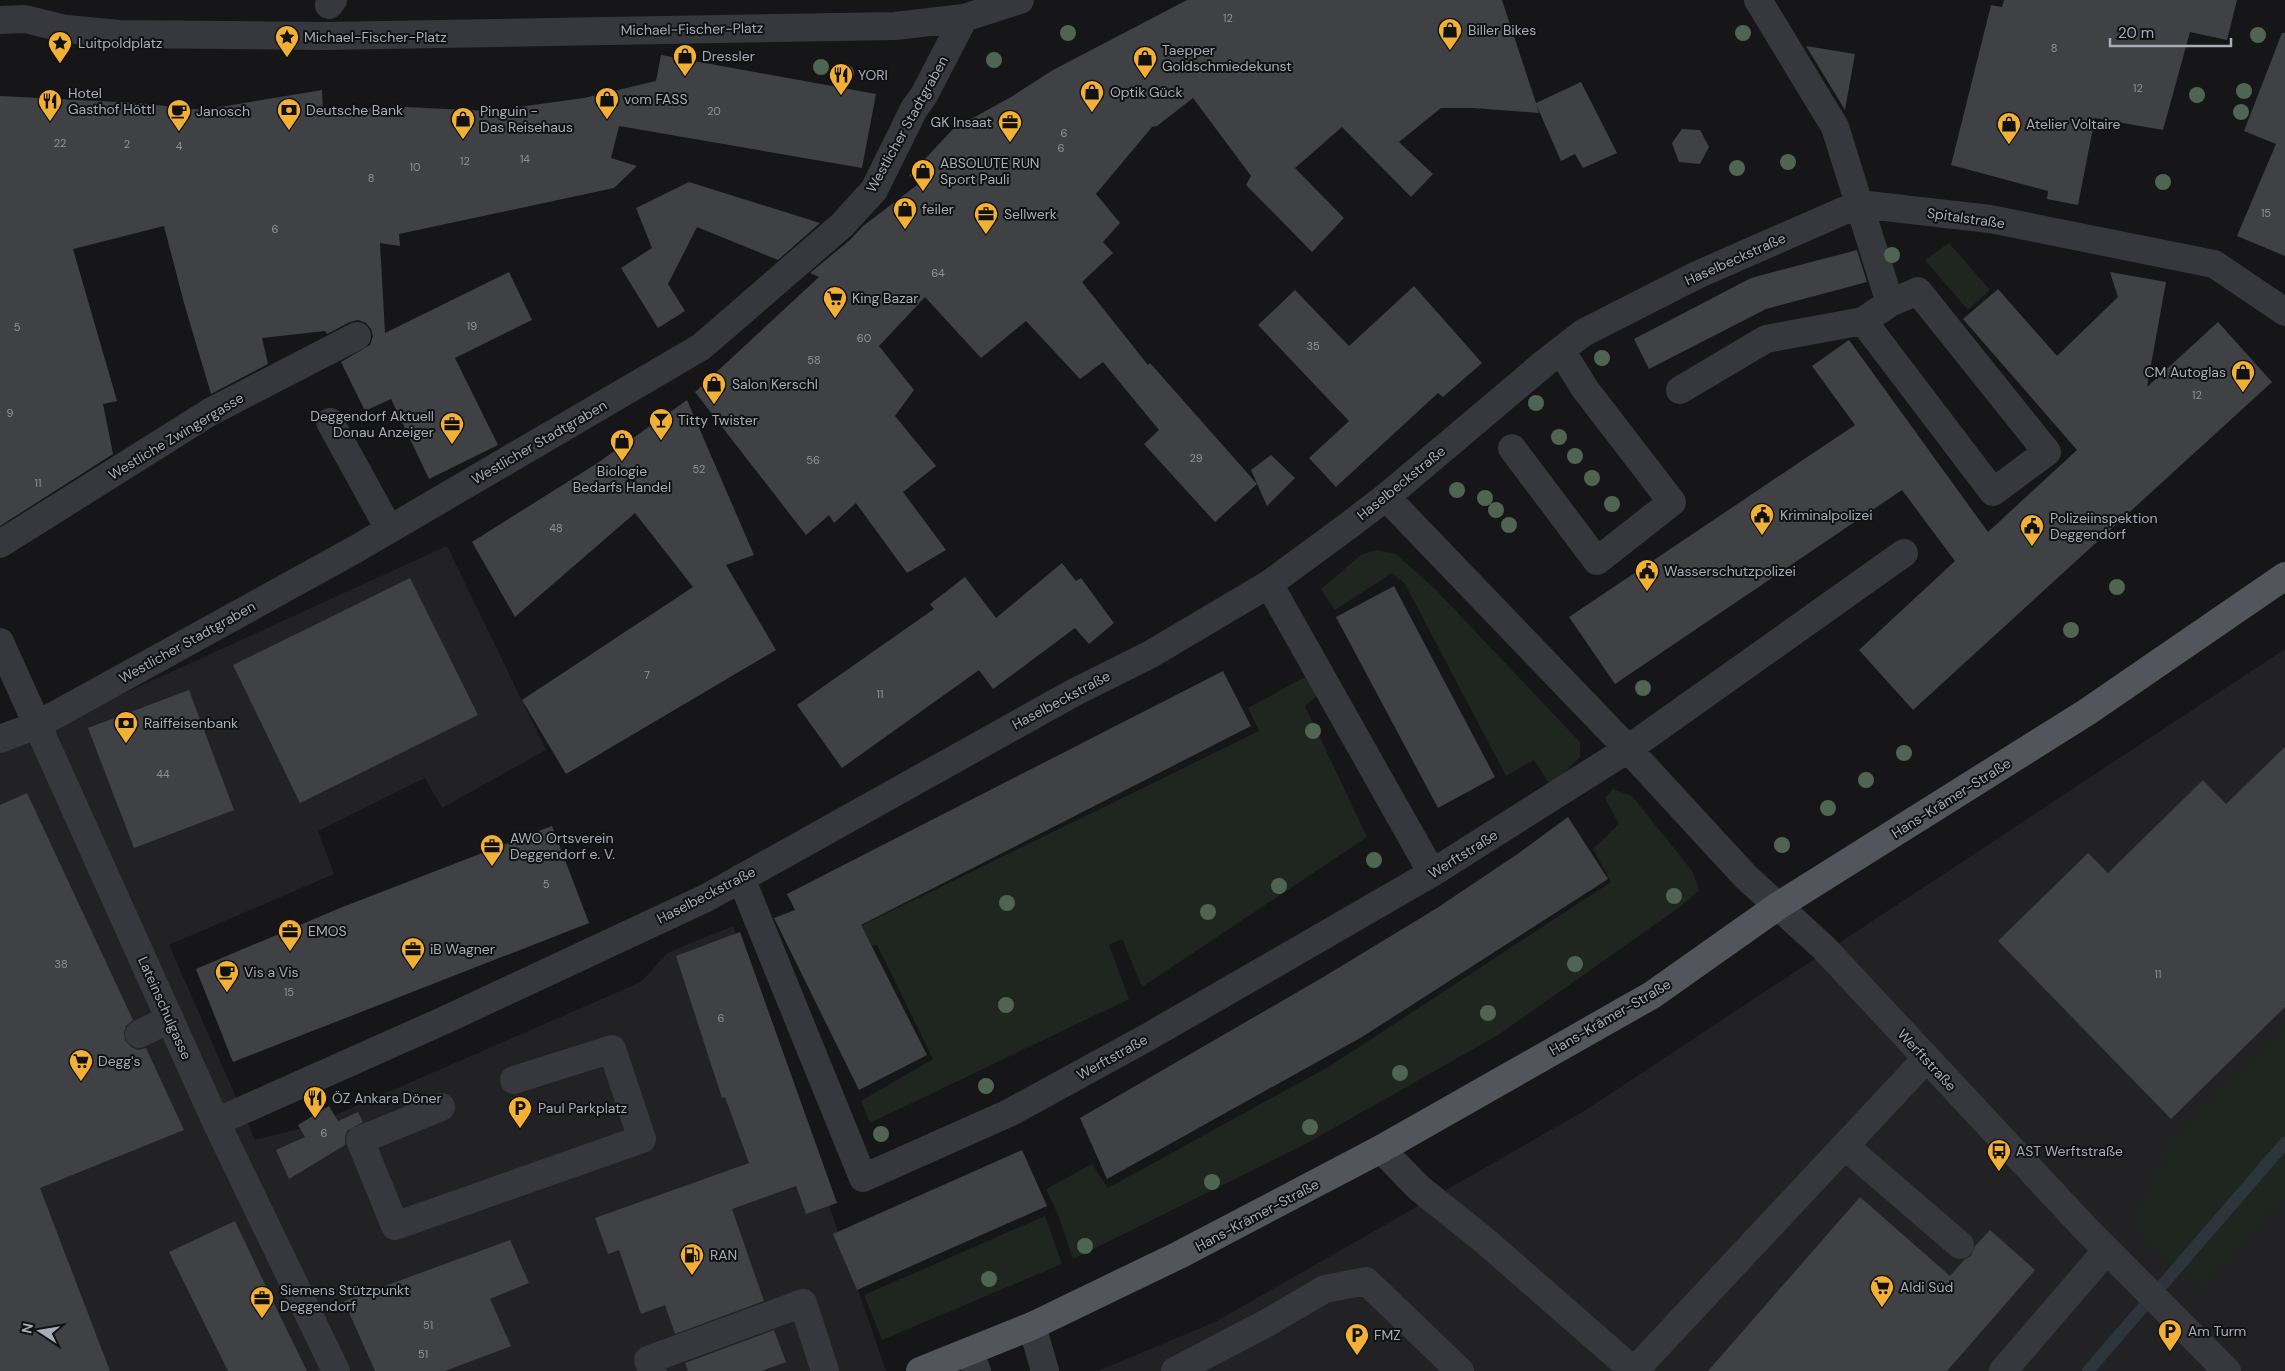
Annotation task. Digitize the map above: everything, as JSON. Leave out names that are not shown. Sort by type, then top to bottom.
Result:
[{"type":"main road","name":"Hans-Krämer-Straße","points":[[935,1369],[973,1362],[1032,1326],[1179,1256],[1381,1150],[1652,995],[1778,906],[2087,712],[2285,576]]},
{"type":"street","name":"Michael-Fischer-Platz","points":[[14,13],[66,29],[120,34],[325,36],[896,26],[963,9],[1020,0]]},
{"type":"street","points":[[1758,0],[1835,127],[1890,303]]},
{"type":"street","name":"Westlicher Stadtgraben","points":[[0,739],[37,725],[389,529],[701,347],[842,225],[874,190],[914,109],[924,95],[963,9]]},
{"type":"street","name":"Spitalstraße","points":[[1859,204],[1990,220],[2214,264],[2285,312]]},
{"type":"street","name":"Haselbeckstraße","points":[[216,1122],[447,1019],[706,898],[1064,697],[1151,654],[1269,584],[1386,497],[1547,360],[1562,352],[1583,333],[1687,279],[1859,204]]},
{"type":"street","points":[[1680,390],[1766,339],[1863,321],[1890,303],[1918,291],[2046,452],[1993,492],[1863,321]]},
{"type":"street","name":"Westliche Zwingergasse","points":[[0,544],[210,412],[357,336]]},
{"type":"street","points":[[1512,448],[1597,561],[1672,502],[1585,389],[1562,352]]},
{"type":"street","points":[[330,422],[389,529]]},
{"type":"street","name":"Werftstraße","points":[[1386,497],[1628,749],[1746,877],[1823,947],[2111,1255],[2227,1371]]},
{"type":"street","points":[[1628,749],[1904,553]]},
{"type":"street","points":[[1269,584],[1432,873]]},
{"type":"street","name":"Lateinschulgasse","points":[[0,642],[216,1122],[336,1371]]},
{"type":"street","name":"Werftstraße","points":[[741,878],[863,1178],[1009,1113],[1148,1037],[1432,873],[1628,749]]},
{"type":"street","points":[[139,1034],[170,1019]]},
{"type":"street","points":[[441,1107],[360,1140],[396,1226],[642,1140],[612,1049],[514,1080]]},
{"type":"street","points":[[1381,1150],[1419,1188],[1484,1240],[1634,1371],[1926,1059]]},
{"type":"street","points":[[1845,1146],[1960,1245]]},
{"type":"street","points":[[2003,1371],[2111,1255]]},
{"type":"street","points":[[1175,1371],[1265,1324],[1325,1289],[1366,1281],[1460,1371]]},
{"type":"street","points":[[653,1371],[648,1360],[803,1303],[825,1371]]},
{"type":"street","points":[[1032,1326],[1045,1371]]},
{"type":"shaded area","points":[[1949,243],[1990,290],[1968,310],[1925,260]]},
{"type":"shaded area","points":[[447,546],[546,750],[442,808],[425,778],[318,831],[334,874],[169,945],[255,1140],[310,1126],[641,982],[667,953],[733,926],[886,1371],[0,1371],[0,750]]},
{"type":"shaded area","points":[[1376,550],[1396,554],[1435,589],[1580,742],[1580,757],[1551,786],[1534,760],[1506,776],[1405,584],[1392,573],[1335,610],[1321,589],[1361,555]]},
{"type":"shaded area","points":[[2285,649],[2285,1371],[1098,1371],[1215,1322],[1584,1111]]},
{"type":"shaded area","points":[[1309,675],[1320,693],[1305,706],[1367,837],[1142,987],[1122,939],[1109,945],[1129,999],[870,1123],[861,1101],[933,1059],[877,945],[868,947],[859,927],[1259,731],[1248,708]]},
{"type":"shaded area","points":[[1613,789],[1632,796],[1693,872],[1699,890],[1680,907],[1498,1035],[1304,1145],[1073,1259],[1059,1217],[1046,1189],[1092,1164],[1108,1188],[1330,1066],[1611,882],[1593,849],[1619,824],[1605,798]]},
{"type":"shaded area","points":[[2285,1027],[2285,1196],[2205,1288],[2157,1254],[2135,1230],[2141,1207],[2173,1137]]},
{"type":"shaded area","points":[[1045,1216],[1062,1264],[882,1340],[864,1295]]},
{"type":"building","points":[[1187,0],[1502,0],[1536,103],[1581,82],[1617,153],[1583,168],[1575,154],[1561,161],[1536,104],[1539,113],[1473,108],[1441,108],[1399,142],[1433,174],[1411,197],[1342,127],[1295,168],[1344,218],[1312,252],[1246,185],[1251,176],[1193,98],[1157,126],[1152,127],[1096,194],[1120,223],[1103,242],[1113,253],[1082,282],[1148,365],[1150,363],[1257,484],[1215,522],[1144,444],[1159,430],[1103,362],[1080,379],[1026,321],[981,358],[925,297],[879,346],[914,390],[895,416],[936,466],[903,492],[946,550],[907,573],[856,503],[834,523],[829,515],[806,535],[695,392],[819,277],[810,273],[850,240],[863,226],[925,179],[909,176],[953,129],[1011,97],[1053,70]]},
{"type":"building","points":[[2004,0],[2237,0],[2227,40],[2190,32],[2163,130],[2095,118],[2078,205],[2047,199],[2048,191],[1951,165],[1991,5],[2002,7]]},
{"type":"building","points":[[2282,33],[2285,33],[2285,256],[2237,236],[2276,144],[2244,131]]},
{"type":"building","points":[[1806,46],[1855,54],[1845,110]]},
{"type":"building","points":[[661,55],[876,94],[862,168],[619,126],[611,158],[637,166],[614,188],[399,234],[400,246],[380,243],[385,333],[509,272],[532,320],[455,358],[498,445],[429,479],[391,399],[365,411],[341,362],[370,345],[373,336],[371,329],[366,323],[358,320],[350,322],[327,334],[325,331],[262,338],[268,364],[211,394],[164,226],[73,249],[117,401],[103,404],[113,454],[0,526],[0,96],[138,103],[202,110],[322,90],[323,110],[405,107],[489,111],[584,98],[656,81]]},
{"type":"building","points":[[1682,129],[1700,130],[1709,147],[1700,164],[1679,162],[1672,143]]},
{"type":"building","points":[[689,182],[820,223],[778,260],[697,227],[668,284],[685,311],[658,328],[621,268],[652,248],[636,208]]},
{"type":"building","points":[[1857,250],[1867,282],[1766,309],[1649,369],[1634,339],[1751,278]]},
{"type":"building","points":[[2110,272],[2166,282],[2147,387],[2218,322],[2272,382],[1913,710],[1859,650],[1955,561],[1902,490],[1615,684],[1569,617],[1855,425],[1812,366],[1849,340],[1988,532],[2077,450],[1963,319],[1998,289],[2057,356],[2118,297]]},
{"type":"building","points":[[1414,286],[1482,363],[1443,397],[1438,393],[1336,487],[1309,458],[1349,421],[1258,325],[1295,290],[1349,346]]},
{"type":"building","points":[[687,400],[754,555],[726,565],[776,650],[566,774],[522,700],[693,587],[635,513],[515,617],[472,542],[596,464]]},
{"type":"building","points":[[1271,455],[1295,478],[1267,506],[1251,470]]},
{"type":"building","points":[[1062,563],[1076,581],[1081,578],[1114,623],[1089,644],[1075,628],[993,689],[979,670],[842,768],[797,705],[934,609],[930,604],[965,577],[996,618]]},
{"type":"building","points":[[410,578],[478,715],[300,803],[233,665]]},
{"type":"building","points":[[1394,586],[1495,777],[1438,808],[1336,617]]},
{"type":"building","points":[[1223,671],[1251,726],[861,925],[927,1055],[859,1090],[774,918],[795,910],[787,894]]},
{"type":"building","points":[[189,690],[234,810],[134,848],[88,728]]},
{"type":"building","points":[[2285,747],[2285,1007],[2171,1119],[1998,941],[2088,853],[2108,873],[2203,780],[2226,804]]},
{"type":"building","name":"Degg's","points":[[27,793],[133,1020],[126,1026],[124,1032],[125,1040],[131,1047],[138,1050],[146,1048],[184,1130],[40,1188],[110,1371],[0,1371],[0,805]]},
{"type":"building","points":[[1568,817],[1608,879],[1362,1037],[1107,1179],[1080,1118],[1325,976],[1437,908],[1519,853]]},
{"type":"building","points":[[552,826],[589,923],[233,1062],[196,969],[340,908]]},
{"type":"building","points":[[740,932],[837,1203],[806,1214],[796,1186],[732,1209],[764,1301],[675,1334],[665,1305],[641,1314],[619,1250],[608,1254],[595,1218],[749,1163],[725,1097],[722,1098],[676,956]]},
{"type":"building","points":[[329,1106],[338,1121],[358,1112],[363,1122],[347,1131],[345,1145],[289,1179],[276,1150],[305,1137],[298,1125]]},
{"type":"building","points":[[1022,1150],[1047,1206],[857,1290],[833,1234]]},
{"type":"building","name":"Aldi Süd","points":[[1860,1197],[1950,1276],[1964,1260],[1971,1256],[1975,1246],[1990,1230],[2035,1270],[1947,1371],[1708,1371]]},
{"type":"building","points":[[235,1221],[307,1371],[228,1371],[169,1252]]},
{"type":"building","points":[[510,1240],[529,1283],[490,1299],[511,1346],[445,1371],[375,1371],[344,1301]]},
{"type":"building","points":[[774,1330],[786,1362],[761,1371],[688,1371],[685,1363]]},
{"type":"waterway","points":[[2088,1371],[2285,1143]]},
{"type":"place","name":"Biller Bikes","points":[[1450,51]]},
{"type":"place","name":"Michael-Fischer-Platz","points":[[287,58]]},
{"type":"place","name":"Luitpoldplatz","points":[[60,64]]},
{"type":"place","name":"Dressler","points":[[685,77]]},
{"type":"place","name":"Taepper Goldschmiedekunst","points":[[1145,79]]},
{"type":"place","name":"YORI","points":[[841,96]]},
{"type":"place","name":"Optik Gück","points":[[1092,113]]},
{"type":"place","name":"vom FASS","points":[[607,120]]},
{"type":"place","name":"Hotel Gasthof Höttl","points":[[50,122]]},
{"type":"place","name":"Deutsche Bank","points":[[289,131]]},
{"type":"place","name":"Janosch","points":[[179,132]]},
{"type":"place","name":"Pinguin - Das Reisehaus","points":[[463,140]]},
{"type":"place","name":"GK Insaat","points":[[1010,143]]},
{"type":"place","name":"Atelier Voltaire","points":[[2009,145]]},
{"type":"place","name":"ABSOLUTE RUN Sport Pauli","points":[[923,192]]},
{"type":"place","name":"feiler","points":[[905,230]]},
{"type":"place","name":"Sellwerk","points":[[986,235]]},
{"type":"place","name":"King Bazar","points":[[835,319]]},
{"type":"place","name":"CM Autoglas","points":[[2243,393]]},
{"type":"place","name":"Salon Kerschl","points":[[714,405]]},
{"type":"place","name":"Titty Twister","points":[[661,441]]},
{"type":"place","name":"Deggendorf Aktuell Donau Anzeiger","points":[[452,445]]},
{"type":"place","name":"Biologie Bedarfs Handel","points":[[622,462]]},
{"type":"place","name":"Kriminalpolizei","points":[[1762,536]]},
{"type":"place","name":"Polizeiinspektion Deggendorf","points":[[2032,547]]},
{"type":"place","name":"Wasserschutzpolizei","points":[[1647,592]]},
{"type":"place","name":"Raiffeisenbank","points":[[126,744]]},
{"type":"place","name":"AWO Ortsverein Deggendorf e. V.","points":[[492,867]]},
{"type":"place","name":"EMOS","points":[[290,952]]},
{"type":"place","name":"iB Wagner","points":[[413,970]]},
{"type":"place","name":"Vis a Vis","points":[[227,993]]},
{"type":"place","name":"Degg's","points":[[81,1082]]},
{"type":"place","name":"ÖZ Ankara Döner","points":[[315,1119]]},
{"type":"place","name":"Paul Parkplatz","points":[[520,1129]]},
{"type":"place","name":"AST Werftstraße","points":[[1999,1172]]},
{"type":"place","name":"RAN","points":[[692,1276]]},
{"type":"place","name":"Aldi Süd","points":[[1882,1308]]},
{"type":"place","name":"Siemens Stützpunkt Deggendorf","points":[[262,1319]]},
{"type":"place","name":"Am Turm","points":[[2170,1352]]},
{"type":"place","name":"FMZ","points":[[1357,1356]]}]
